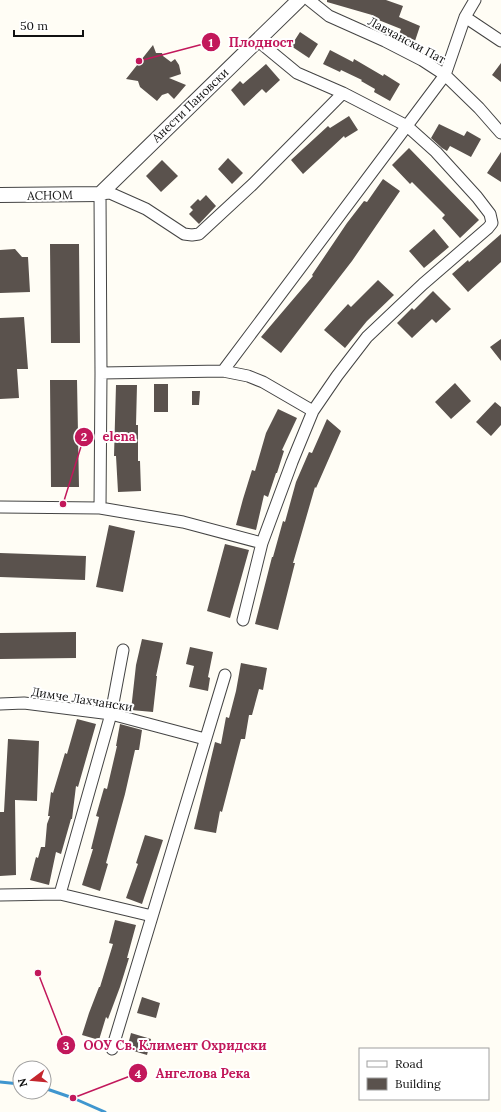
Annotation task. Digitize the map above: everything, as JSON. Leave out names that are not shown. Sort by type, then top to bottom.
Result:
[{"type":"street","name":"Анести Пановски","points":[[100,194],[299,0]]},
{"type":"street","name":"Лавчански Пат","points":[[309,0],[328,16],[385,40],[422,60],[445,75],[479,108],[501,133]]},
{"type":"street","points":[[223,371],[445,75],[465,16],[475,0]]},
{"type":"street","points":[[465,16],[501,41]]},
{"type":"street","points":[[243,620],[262,543],[292,462],[313,412],[337,376],[367,337],[423,284],[492,223],[490,214],[477,197],[436,152],[407,126],[343,93],[297,73],[257,40]]},
{"type":"street","points":[[100,508],[100,194],[110,193],[146,209],[184,234],[199,234],[253,184],[343,93]]},
{"type":"street","name":"АСНОМ","points":[[0,195],[100,194]]},
{"type":"street","points":[[101,373],[223,371],[248,376],[263,382],[313,412]]},
{"type":"street","points":[[0,507],[100,508],[182,522],[262,543]]},
{"type":"street","points":[[60,894],[111,714],[124,650]]},
{"type":"street","points":[[112,1049],[225,675]]},
{"type":"street","name":"Димче Лахчански","points":[[0,704],[24,703],[111,714],[205,738]]},
{"type":"street","points":[[0,895],[60,894],[152,916]]},
{"type":"building","points":[[327,0],[386,0],[403,6],[399,17],[420,26],[414,44],[398,37],[401,29],[371,17],[372,15],[327,2]]},
{"type":"building","points":[[300,32],[318,44],[309,58],[291,46]]},
{"type":"building","points":[[153,45],[156,53],[162,53],[163,56],[171,62],[175,59],[179,65],[181,74],[169,78],[186,85],[174,99],[168,93],[162,95],[157,101],[140,87],[138,81],[126,79]]},
{"type":"building","points":[[330,50],[353,62],[354,59],[400,84],[390,101],[374,92],[375,89],[361,81],[362,80],[341,70],[340,72],[323,64]]},
{"type":"building","points":[[501,63],[501,82],[492,75]]},
{"type":"building","points":[[266,64],[280,80],[266,93],[262,89],[244,106],[231,90],[240,81],[243,84]]},
{"type":"building","points":[[349,116],[358,130],[345,138],[344,136],[303,174],[291,160],[328,126],[330,128]]},
{"type":"building","points":[[439,124],[464,136],[467,131],[481,139],[471,157],[450,146],[447,151],[431,138]]},
{"type":"building","points":[[409,148],[479,220],[460,238],[442,218],[445,215],[412,182],[410,184],[392,165]]},
{"type":"building","points":[[501,152],[501,182],[487,173]]},
{"type":"building","points":[[228,158],[243,173],[232,184],[218,169]]},
{"type":"building","points":[[162,160],[178,176],[161,192],[146,176]]},
{"type":"building","points":[[383,179],[400,191],[352,261],[281,353],[261,337],[313,276],[312,275],[347,223],[364,201],[367,202]]},
{"type":"building","points":[[206,195],[216,206],[199,224],[189,214],[193,210],[190,207],[198,199],[200,201]]},
{"type":"building","points":[[434,229],[449,247],[424,268],[409,251]]},
{"type":"building","points":[[501,234],[501,262],[468,292],[452,274],[468,260],[469,262]]},
{"type":"building","points":[[50,244],[79,244],[80,343],[51,343]]},
{"type":"building","points":[[15,249],[22,257],[28,257],[30,292],[0,293],[0,250]]},
{"type":"building","points":[[378,280],[394,295],[367,321],[345,348],[324,330],[348,304],[351,307]]},
{"type":"building","points":[[433,291],[451,309],[436,323],[432,319],[412,338],[397,323],[412,308],[414,310]]},
{"type":"building","points":[[24,317],[28,369],[17,369],[19,398],[0,399],[0,318]]},
{"type":"building","points":[[501,339],[501,361],[490,347]]},
{"type":"building","points":[[50,380],[77,380],[79,487],[51,487]]},
{"type":"building","points":[[455,383],[471,401],[451,419],[435,402]]},
{"type":"building","points":[[154,384],[168,384],[168,412],[154,412]]},
{"type":"building","points":[[116,385],[137,385],[136,425],[138,425],[138,461],[140,461],[141,491],[118,492],[116,456],[114,456]]},
{"type":"building","points":[[192,391],[200,391],[199,405],[192,405]]},
{"type":"building","points":[[495,402],[501,407],[501,425],[491,436],[476,422]]},
{"type":"building","points":[[278,409],[297,418],[282,450],[284,451],[268,497],[264,495],[256,530],[236,525],[252,470],[255,471],[266,433]]},
{"type":"building","points":[[327,419],[341,431],[316,488],[315,487],[293,563],[295,563],[278,630],[255,624],[272,557],[283,521],[285,522],[296,482],[309,452],[312,453]]},
{"type":"building","points":[[109,525],[135,531],[123,592],[96,587]]},
{"type":"building","points":[[225,544],[249,550],[230,618],[207,611]]},
{"type":"building","points":[[0,553],[86,556],[85,580],[0,577]]},
{"type":"building","points":[[76,632],[76,658],[0,659],[0,633]]},
{"type":"building","points":[[142,639],[163,643],[156,676],[153,712],[131,710],[136,665]]},
{"type":"building","points":[[190,647],[213,652],[208,677],[210,678],[208,691],[189,687],[194,666],[186,664]]},
{"type":"building","points":[[241,663],[267,668],[263,690],[259,689],[252,715],[249,715],[245,739],[241,739],[222,812],[220,811],[216,833],[194,829],[215,742],[221,744],[226,717],[229,718],[236,691]]},
{"type":"building","points":[[77,719],[96,724],[78,787],[76,786],[72,819],[61,854],[56,852],[49,885],[30,880],[36,857],[38,858],[41,847],[45,847],[47,824],[50,816],[48,816],[51,792],[53,793],[65,753],[67,754]]},
{"type":"building","points":[[120,724],[142,730],[139,750],[135,750],[125,794],[106,863],[108,864],[100,891],[82,885],[93,849],[91,849],[99,817],[96,816],[104,788],[107,789],[117,746]]},
{"type":"building","points":[[8,739],[39,741],[37,801],[15,800],[16,875],[0,876],[0,812],[4,812]]},
{"type":"building","points":[[145,835],[163,840],[142,904],[126,898],[138,864],[136,863]]},
{"type":"building","points":[[115,920],[136,925],[127,958],[129,958],[120,987],[108,1019],[106,1017],[99,1040],[82,1035],[100,987],[113,944],[109,943]]},
{"type":"building","points":[[142,997],[160,1003],[156,1018],[137,1013]]},
{"type":"building","points":[[131,1033],[151,1039],[147,1055],[127,1049]]},
{"type":"waterway","points":[[0,1082],[12,1083]]},
{"type":"waterway","points":[[52,1091],[105,1112]]},
{"type":"place","name":"Плодност","points":[[139,61]]},
{"type":"place","name":"elena","points":[[63,504]]},
{"type":"place","name":"ООУ Св. Климент Охридски","points":[[38,973]]},
{"type":"place","name":"Ангелова Река","points":[[73,1098]]}]
